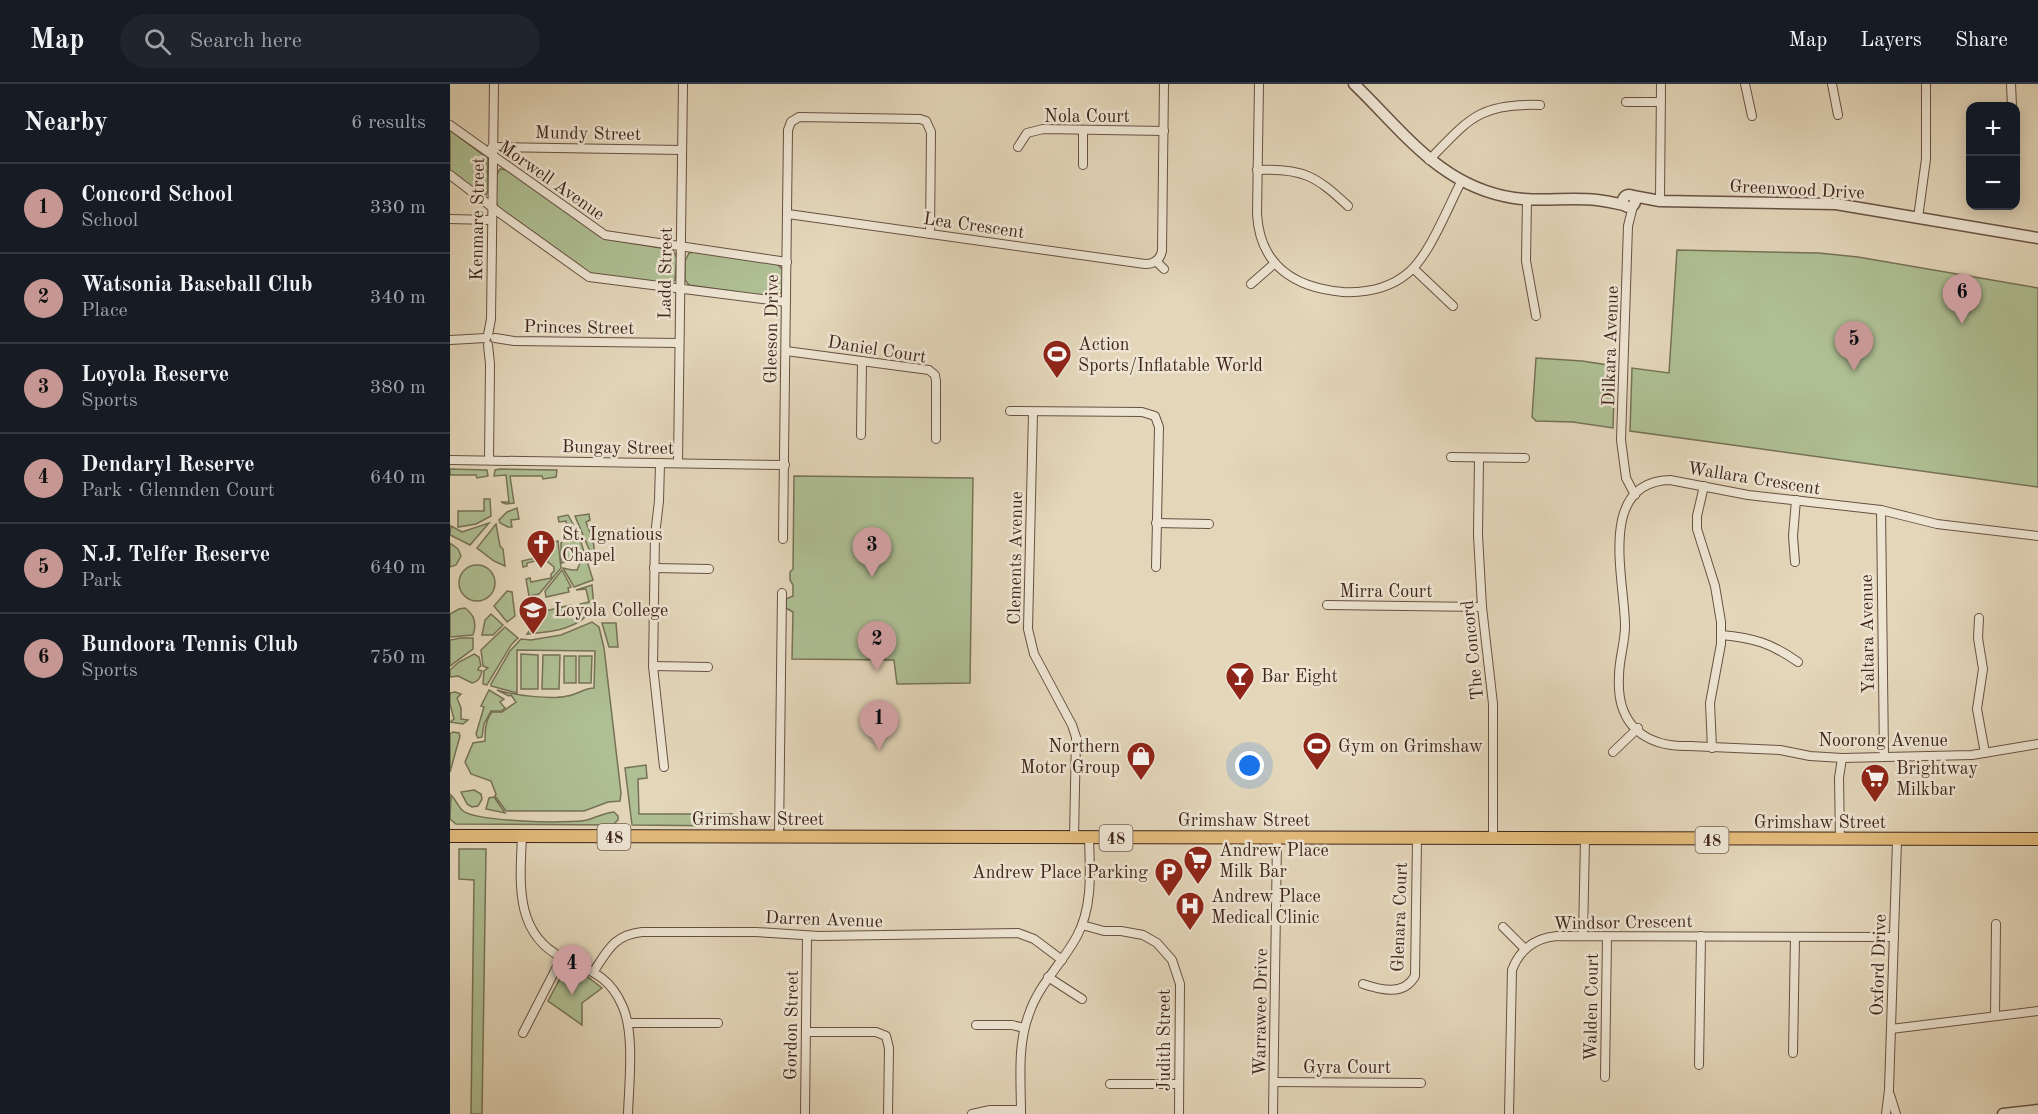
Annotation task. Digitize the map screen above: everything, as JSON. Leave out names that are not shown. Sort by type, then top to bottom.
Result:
[{"type":"main road","name":"Grimshaw Street","points":[[450,836],[1585,840],[2038,839]]},
{"type":"street","name":"Kenmare Street","points":[[489,460],[494,84]]},
{"type":"street","name":"Ladd Street","points":[[678,463],[683,84]]},
{"type":"street","points":[[1164,84],[1162,251],[1156,261],[1164,269]]},
{"type":"street","points":[[1259,84],[1257,170],[1259,233],[1275,263],[1292,278],[1310,286],[1351,292],[1368,292],[1398,281],[1413,269],[1427,249],[1461,182]]},
{"type":"street","name":"Greenwood Drive","points":[[1354,84],[1429,160],[1461,182],[1487,192],[1527,199],[1825,203],[2038,238]]},
{"type":"street","points":[[1660,201],[1661,84]]},
{"type":"street","points":[[1745,84],[1752,116]]},
{"type":"street","points":[[1832,84],[1838,114]]},
{"type":"street","points":[[1918,218],[1926,159],[1926,84]]},
{"type":"street","points":[[2012,84],[2012,102]]},
{"type":"street","points":[[1626,102],[1661,102]]},
{"type":"street","points":[[1429,160],[1465,124],[1487,110],[1511,104],[1540,105]]},
{"type":"street","points":[[785,113],[792,121],[799,117],[920,119],[928,123],[931,132],[930,234]]},
{"type":"street","points":[[928,123],[936,115]]},
{"type":"street","name":"Gleeson Drive","points":[[783,539],[788,130],[792,121]]},
{"type":"street","name":"Morwell Avenue","points":[[450,125],[492,152],[605,236],[787,262]]},
{"type":"street","name":"Nola Court","points":[[1018,147],[1024,136],[1043,129],[1164,131]]},
{"type":"street","points":[[1083,130],[1083,165]]},
{"type":"street","name":"Mundy Street","points":[[492,152],[682,150]]},
{"type":"street","points":[[1257,170],[1288,170],[1307,175],[1323,183],[1348,206]]},
{"type":"street","points":[[450,175],[589,277],[786,302]]},
{"type":"street","points":[[1527,199],[1526,261],[1536,316]]},
{"type":"street","name":"Dilkara Avenue","points":[[1629,202],[1621,440],[1623,467],[1637,493]]},
{"type":"street","name":"Lea Crescent","points":[[788,214],[1145,264],[1156,261]]},
{"type":"street","points":[[450,219],[491,220]]},
{"type":"street","points":[[1251,284],[1275,263]]},
{"type":"street","points":[[1413,269],[1453,306]]},
{"type":"street","name":"Princes Street","points":[[450,340],[679,343]]},
{"type":"street","name":"Daniel Court","points":[[786,351],[924,369],[933,374],[936,381],[936,439]]},
{"type":"street","points":[[861,435],[862,360]]},
{"type":"street","points":[[1010,411],[1142,412],[1155,416],[1159,427],[1156,567]]},
{"type":"street","name":"Clements Avenue","points":[[1034,412],[1028,629],[1034,654],[1072,725],[1076,737],[1074,838]]},
{"type":"street","points":[[1451,457],[1525,458]]},
{"type":"street","name":"The Concord","points":[[1479,458],[1478,535],[1482,607],[1492,704],[1493,839]]},
{"type":"street","name":"Bungay Street","points":[[450,460],[785,465]]},
{"type":"street","points":[[660,463],[654,568],[653,666],[664,767]]},
{"type":"street","name":"Wallara Crescent","points":[[1637,493],[1651,484],[1664,480],[1748,495],[1881,510],[1927,522],[2038,536]]},
{"type":"street","points":[[1704,486],[1697,516],[1697,529],[1719,600],[1721,635],[1710,694],[1712,748]]},
{"type":"street","points":[[1613,752],[1637,728],[1624,697],[1622,658],[1625,626],[1619,546],[1624,513],[1637,493]]},
{"type":"street","points":[[1795,562],[1793,536],[1796,500]]},
{"type":"street","name":"Yaltara Avenue","points":[[1881,510],[1884,756]]},
{"type":"street","points":[[1156,523],[1209,524]]},
{"type":"street","points":[[654,568],[709,569]]},
{"type":"street","points":[[779,837],[782,593]]},
{"type":"street","name":"Mirra Court","points":[[1327,605],[1482,607]]},
{"type":"street","points":[[1979,618],[1978,638],[1983,669],[1977,709],[1986,753]]},
{"type":"street","points":[[1721,635],[1762,641],[1798,662]]},
{"type":"street","points":[[653,666],[708,667]]},
{"type":"street","name":"Noorong Avenue","points":[[1637,728],[1660,740],[1692,746],[1780,750],[1839,758],[1986,753],[2038,742]]},
{"type":"street","points":[[1839,758],[1840,840]]},
{"type":"street","points":[[522,836],[520,889],[528,922],[537,937],[550,950],[594,971],[604,979],[619,997],[625,1012],[629,1042],[628,1114]]},
{"type":"street","points":[[972,1114],[990,1110],[1021,1112],[1024,1028],[1034,1002],[1048,977],[1062,960],[1082,925],[1089,898],[1089,838]]},
{"type":"street","name":"Warrawee Drive","points":[[1273,1114],[1277,838]]},
{"type":"street","name":"Glenara Court","points":[[1363,984],[1383,989],[1399,989],[1408,986],[1415,976],[1417,839]]},
{"type":"street","points":[[1583,936],[1585,840]]},
{"type":"street","name":"Oxford Drive","points":[[1886,1114],[1889,1090],[1897,840]]},
{"type":"street","points":[[1995,1016],[1996,924]]},
{"type":"street","name":"Judith Street","points":[[1082,925],[1104,931],[1121,930],[1143,935],[1156,943],[1172,960],[1180,984],[1179,1114]]},
{"type":"street","points":[[1503,927],[1524,949],[1515,962],[1511,978],[1509,1114]]},
{"type":"street","name":"Darren Avenue","points":[[594,971],[613,944],[622,936],[634,933],[756,932],[807,936],[922,936],[1018,933],[1034,939],[1062,960]]},
{"type":"street","name":"Gordon Street","points":[[805,1114],[807,936]]},
{"type":"street","points":[[1699,1065],[1701,936]]},
{"type":"street","name":"Windsor Crescent","points":[[1524,949],[1533,942],[1549,937],[1894,938]]},
{"type":"street","name":"Walden Court","points":[[1605,1077],[1607,937]]},
{"type":"street","points":[[1793,1053],[1795,937]]},
{"type":"street","points":[[523,1032],[562,957]]},
{"type":"street","points":[[1048,977],[1082,999]]},
{"type":"street","points":[[1891,1029],[2038,1011]]},
{"type":"street","points":[[628,1023],[718,1023]]},
{"type":"street","points":[[976,1025],[1012,1025],[1024,1028]]},
{"type":"street","points":[[806,1032],[876,1032],[886,1036],[889,1048],[888,1114]]},
{"type":"street","name":"Gyra Court","points":[[1274,1082],[1420,1083]]},
{"type":"street","points":[[1110,1084],[1179,1084]]},
{"type":"street","name":"Oxford Drive","points":[[1889,1090],[1896,1114]]},
{"type":"street","points":[[2003,1114],[2038,1110]]},
{"type":"green space","points":[[450,130],[487,158],[488,191],[486,195],[481,194],[450,172]]},
{"type":"green space","points":[[500,169],[507,170],[601,237],[673,250],[677,258],[675,280],[671,284],[589,274],[499,209],[495,189]]},
{"type":"green space","points":[[1677,250],[1819,253],[1858,257],[2038,288],[2038,487],[1630,431],[1632,368],[1669,373]]},
{"type":"green space","points":[[689,253],[776,263],[783,270],[782,292],[771,297],[689,285],[685,280],[685,261]]},
{"type":"green space","points":[[1536,358],[1615,366],[1613,428],[1573,422],[1536,421],[1532,417]]},
{"type":"green space","points":[[450,469],[487,470],[488,476],[477,478],[476,475],[450,475]]},
{"type":"green space","points":[[495,470],[557,470],[556,477],[543,479],[542,476],[510,476],[514,503],[506,504],[501,502],[509,502],[506,475],[494,476]]},
{"type":"green space","points":[[794,476],[973,478],[970,683],[897,684],[894,660],[792,659],[793,612],[786,608],[786,599],[793,596],[790,572],[793,569]]},
{"type":"green space","points":[[484,499],[490,499],[491,516],[476,524],[458,527],[458,511],[484,511]]},
{"type":"green space","points":[[517,508],[519,519],[511,520],[512,527],[500,523],[499,520],[507,512]]},
{"type":"green space","points":[[589,514],[590,520],[586,522],[593,540],[595,556],[591,554],[575,516]]},
{"type":"green space","points":[[568,515],[578,533],[562,537],[569,535],[566,521],[559,522],[558,517]]},
{"type":"green space","points":[[489,523],[470,545],[450,535],[451,526],[462,532]]},
{"type":"green space","points":[[496,524],[500,546],[503,549],[505,566],[477,548]]},
{"type":"green space","points":[[578,538],[593,580],[574,587],[563,568],[577,570],[581,561],[578,557],[572,556],[561,563],[561,543]]},
{"type":"green space","points":[[554,539],[554,542],[558,541],[561,568],[539,594],[529,596],[526,579],[530,578],[531,582],[551,578],[554,567],[547,558],[527,563],[527,566],[523,567],[522,561],[540,557],[541,549],[538,542]]},
{"type":"green space","points":[[450,543],[458,549],[461,556],[456,565],[450,567]]},
{"type":"green space","points":[[477,565],[489,571],[495,583],[489,595],[477,601],[465,595],[459,583],[465,571]]},
{"type":"green space","points":[[562,570],[571,587],[568,588],[569,592],[546,597],[545,591]]},
{"type":"green space","points":[[592,585],[594,607],[581,621],[555,631],[527,634],[534,620],[542,618],[541,612],[571,605],[573,613],[581,611],[580,604],[589,602],[586,589],[576,590]]},
{"type":"green space","points":[[507,591],[512,592],[515,616],[507,622],[494,606]]},
{"type":"green space","points":[[465,608],[474,620],[473,635],[450,637],[450,614]]},
{"type":"green space","points":[[491,614],[503,625],[493,635],[482,635],[485,620]]},
{"type":"green space","points":[[592,622],[599,627],[604,648],[621,793],[620,801],[608,802],[584,811],[506,811],[495,796],[491,781],[471,774],[465,762],[473,743],[485,741],[485,730],[492,712],[502,712],[516,702],[511,695],[497,690],[522,695],[560,697],[594,688],[595,651],[517,650],[517,693],[491,686],[491,684],[510,651],[521,639],[531,640],[561,635]]},
{"type":"green space","points":[[602,623],[616,623],[618,647],[609,647]]},
{"type":"green space","points":[[505,627],[518,638],[511,645],[487,685],[483,684],[484,671],[488,668],[483,666],[481,650]]},
{"type":"green space","points":[[473,638],[473,649],[450,666],[450,640]]},
{"type":"green space","points":[[474,654],[479,657],[481,666],[478,670],[482,671],[478,680],[472,683],[458,676],[450,677],[450,670]]},
{"type":"green space","points":[[521,654],[538,655],[538,689],[521,689]]},
{"type":"green space","points":[[543,655],[560,655],[559,689],[542,689]]},
{"type":"green space","points":[[564,656],[576,656],[576,683],[564,683]]},
{"type":"green space","points":[[579,656],[592,656],[591,683],[579,683]]},
{"type":"green space","points":[[489,690],[504,699],[500,702],[505,708],[501,711],[491,711],[484,724],[482,737],[478,738],[476,734],[484,707],[481,706]]},
{"type":"green space","points":[[450,693],[461,694],[457,698],[461,708],[461,719],[468,720],[463,724],[450,722],[454,719]]},
{"type":"green space","points":[[459,733],[460,736],[450,772],[450,734]]},
{"type":"green space","points":[[646,765],[647,778],[638,779],[639,814],[733,814],[733,826],[632,825],[625,768]]},
{"type":"green space","points":[[474,790],[481,794],[482,799],[478,806],[472,807],[467,804],[461,792]]},
{"type":"green space","points":[[451,795],[462,810],[484,817],[543,822],[577,821],[614,812],[618,820],[613,825],[456,824],[450,819]]},
{"type":"green space","points":[[494,797],[505,813],[486,809],[489,798]]},
{"type":"green space","points":[[459,849],[486,849],[482,1114],[471,1114],[474,880],[459,879]]},
{"type":"green space","points":[[570,969],[585,975],[602,988],[582,1003],[582,1025],[548,1001],[564,971]]},
{"type":"place","name":"Bundoora Tennis Club","points":[[1962,324]]},
{"type":"place","name":"N.J. Telfer Reserve","points":[[1854,371]]},
{"type":"place","name":"Action Sports/Inflatable World","points":[[1057,380]]},
{"type":"place","name":"St. Ignatious Chapel","points":[[541,570]]},
{"type":"place","name":"Loyola Reserve","points":[[872,577]]},
{"type":"place","name":"Loyola College","points":[[533,636]]},
{"type":"place","name":"Watsonia Baseball Club","points":[[877,671]]},
{"type":"place","name":"Bar Eight","points":[[1240,702]]},
{"type":"place","name":"Concord School","points":[[879,750]]},
{"type":"place","name":"Gym on Grimshaw","points":[[1317,772]]},
{"type":"place","name":"Northern Motor Group","points":[[1141,782]]},
{"type":"place","name":"Brightway Milkbar","points":[[1875,804]]},
{"type":"place","name":"Andrew Place Milk Bar","points":[[1198,886]]},
{"type":"place","name":"Andrew Place Parking","points":[[1169,898]]},
{"type":"place","name":"Andrew Place Medical Clinic","points":[[1190,932]]},
{"type":"place","name":"Dendaryl Reserve","points":[[572,995]]}]
